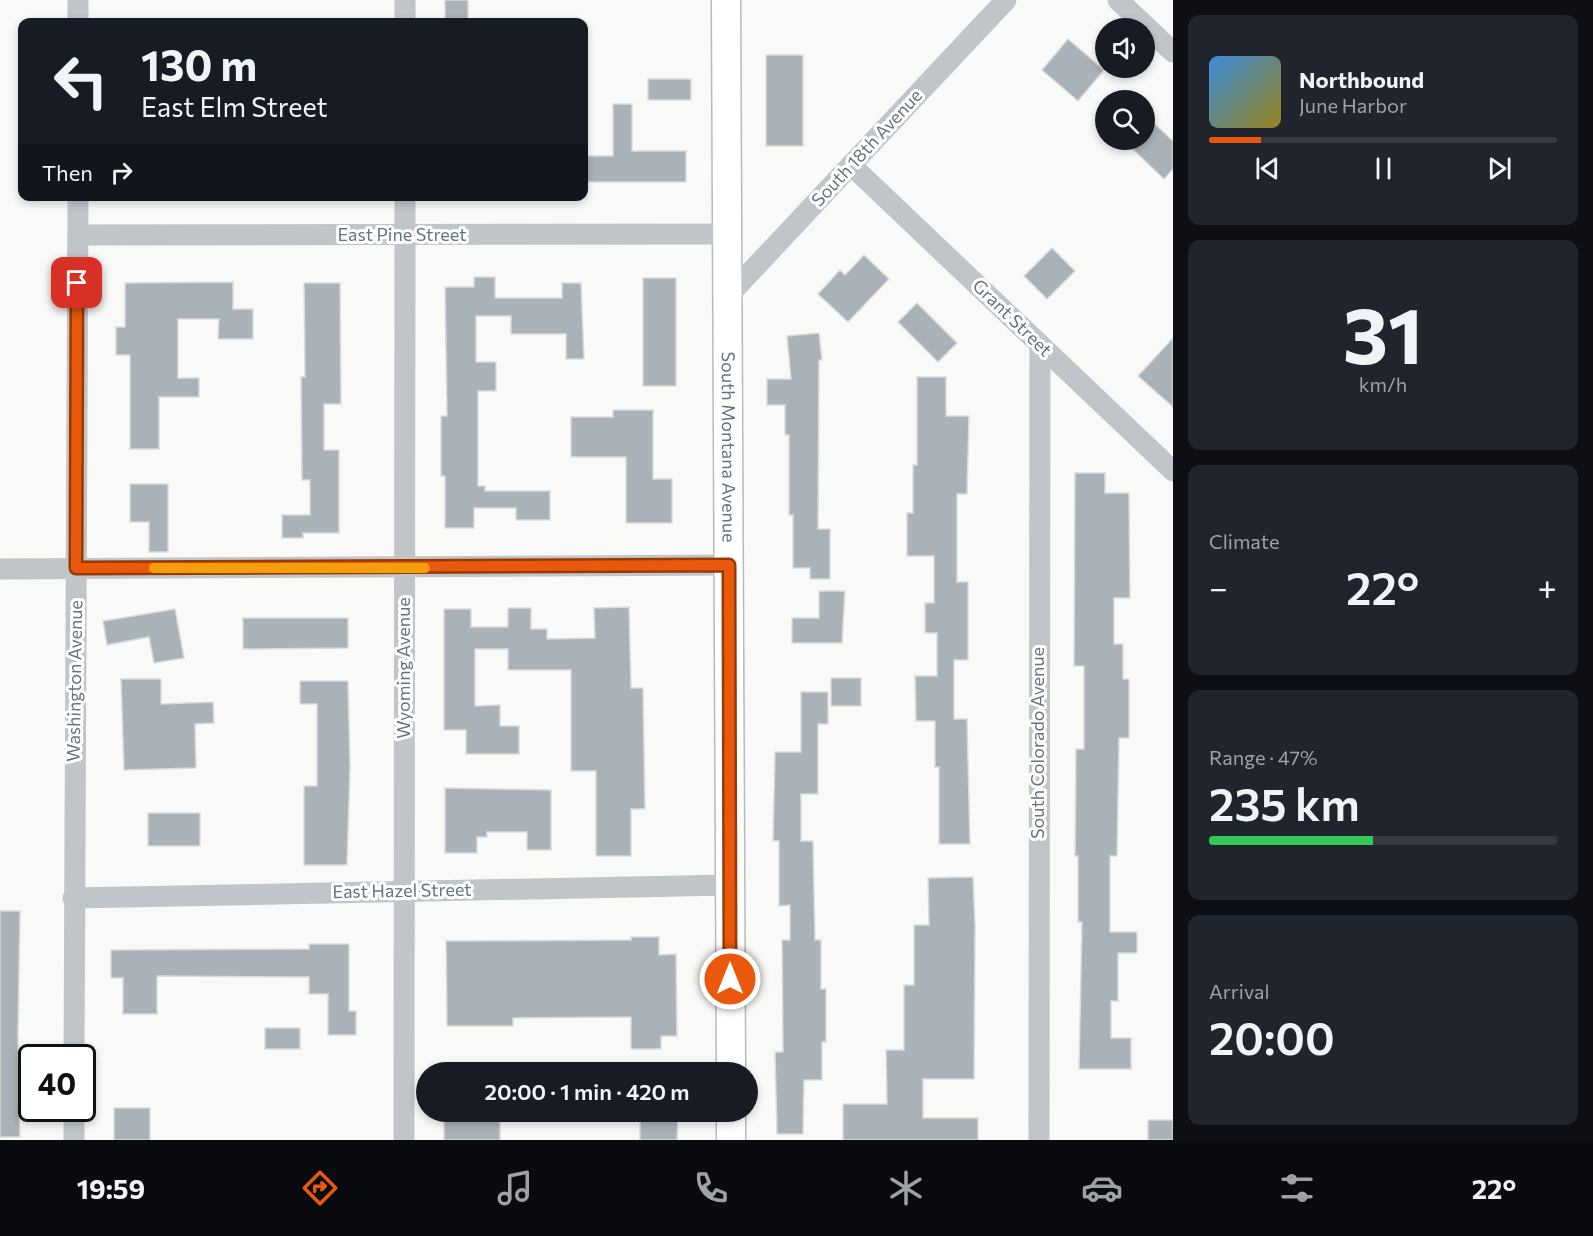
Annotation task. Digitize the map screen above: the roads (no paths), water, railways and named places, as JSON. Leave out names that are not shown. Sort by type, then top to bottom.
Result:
[{"type":"street","points":[[78,0],[78,18]]},
{"type":"street","points":[[405,0],[405,18]]},
{"type":"street","name":"South Montana Avenue","points":[[726,0],[731,1062]]},
{"type":"street","name":"South 18th Avenue","points":[[728,296],[1006,0]]},
{"type":"street","points":[[1118,0],[1173,52]]},
{"type":"street","name":"Grant Street","points":[[851,165],[1173,471]]},
{"type":"street","name":"Washington Avenue","points":[[74,1044],[78,201]]},
{"type":"street","name":"Wyoming Avenue","points":[[404,1140],[405,201]]},
{"type":"street","name":"East Pine Street","points":[[78,235],[727,234]]},
{"type":"street","name":"South Colorado Avenue","points":[[1039,1140],[1040,345]]},
{"type":"street","points":[[0,569],[729,565]]},
{"type":"street","name":"East Hazel Street","points":[[73,898],[730,885]]},
{"type":"street","points":[[74,1122],[74,1140]]},
{"type":"street","points":[[731,1122],[731,1140]]}]
